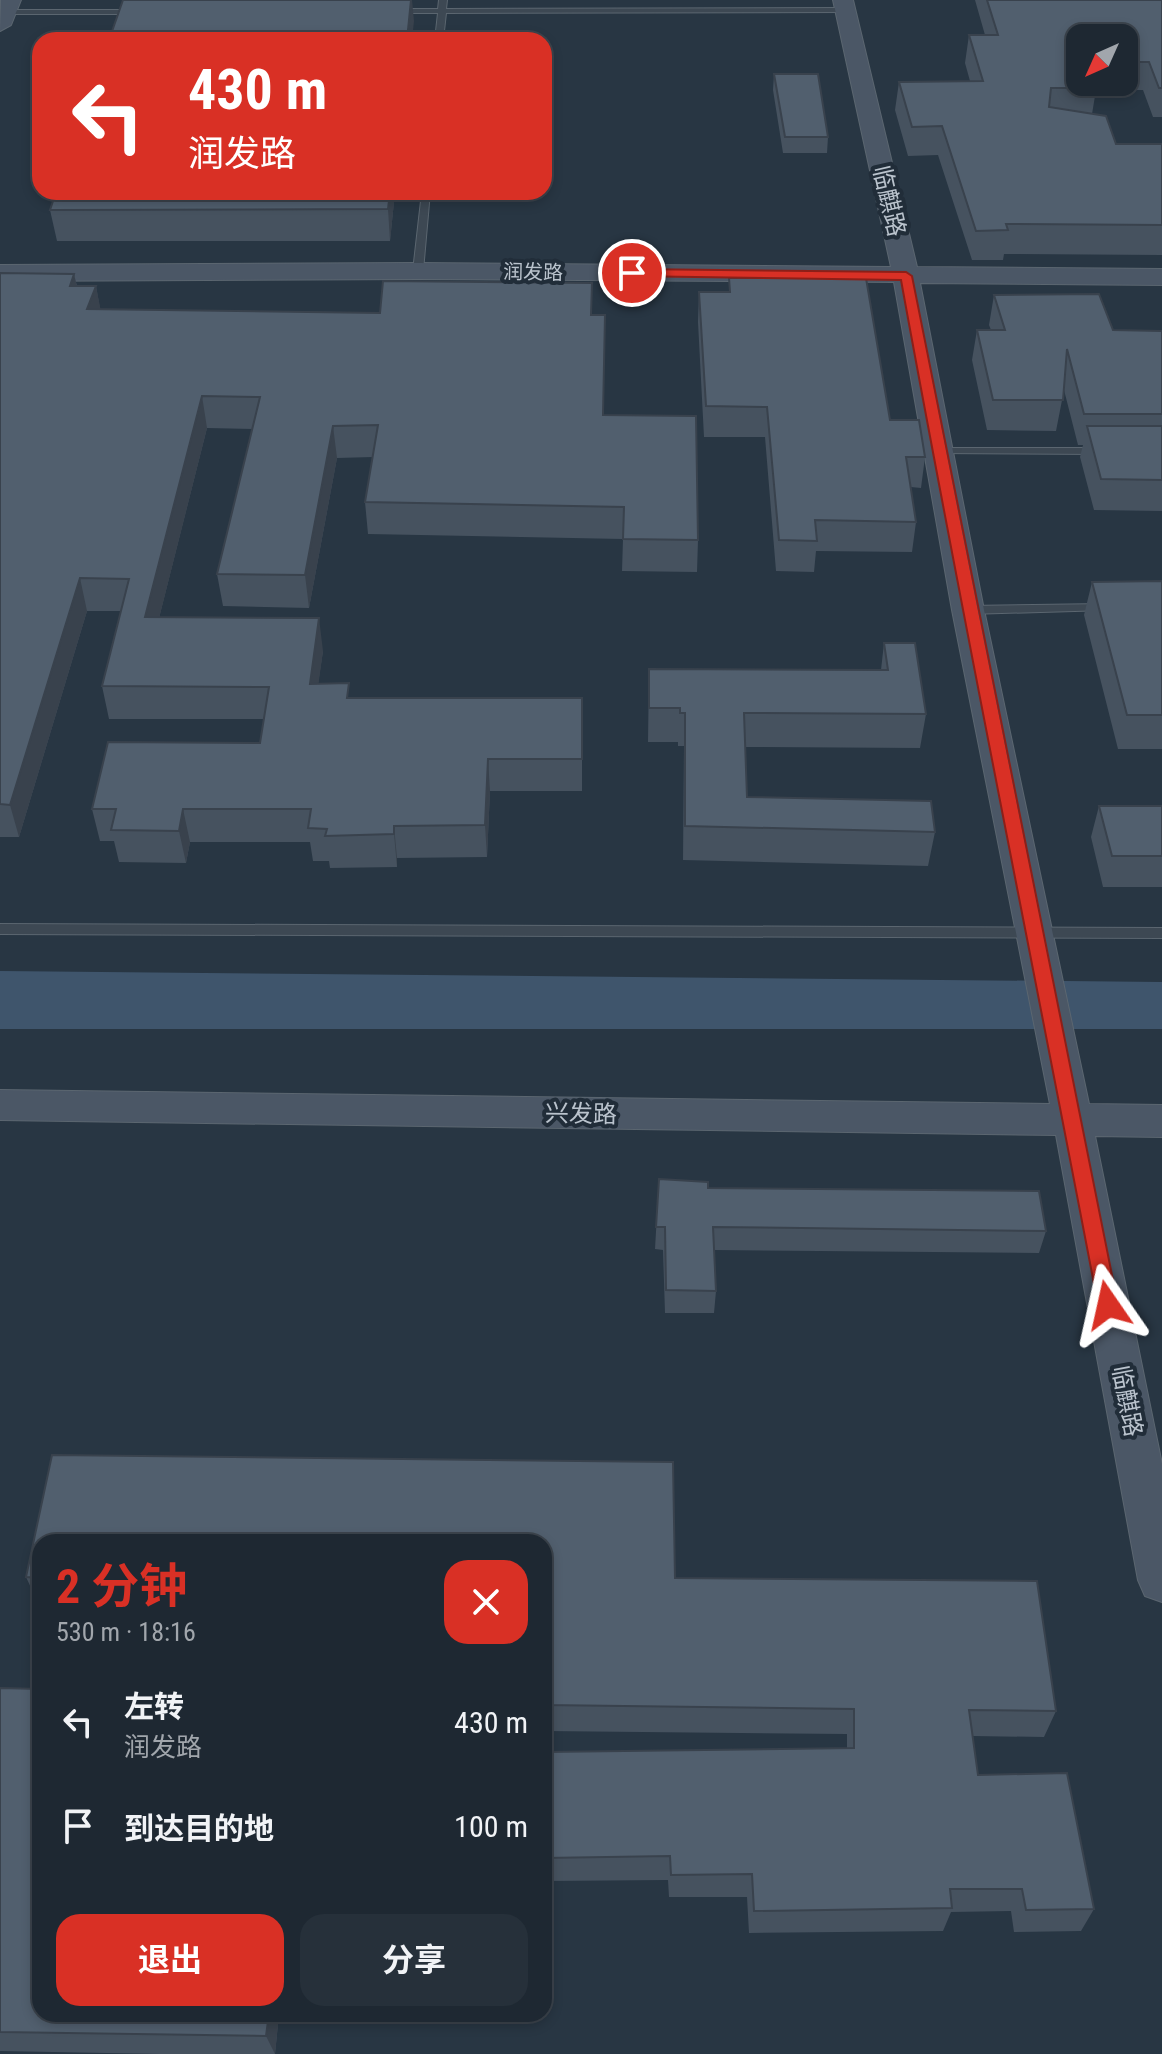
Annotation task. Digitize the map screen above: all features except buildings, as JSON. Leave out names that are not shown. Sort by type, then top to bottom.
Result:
[{"type":"street","name":"临麒路","points":[[844,5],[906,276],[968,610],[1036,932],[1162,1580]]},
{"type":"street","name":"润发路","points":[[0,273],[418,271],[1162,277]]},
{"type":"street","name":"兴发路","points":[[0,1105],[1162,1121]]},
{"type":"lane","points":[[440,32],[443,0]]},
{"type":"lane","points":[[379,11],[844,5]]},
{"type":"lane","points":[[5,12],[146,12]]},
{"type":"lane","points":[[418,271],[425,200]]},
{"type":"lane","points":[[939,451],[1114,451]]},
{"type":"lane","points":[[968,610],[1117,608]]},
{"type":"lane","points":[[0,929],[1162,933]]},
{"type":"water","points":[[0,971],[1162,982],[1162,1029],[0,1029]]},
{"type":"route","points":[[632,273],[906,276],[968,610],[1036,932],[1108,1305]]}]
